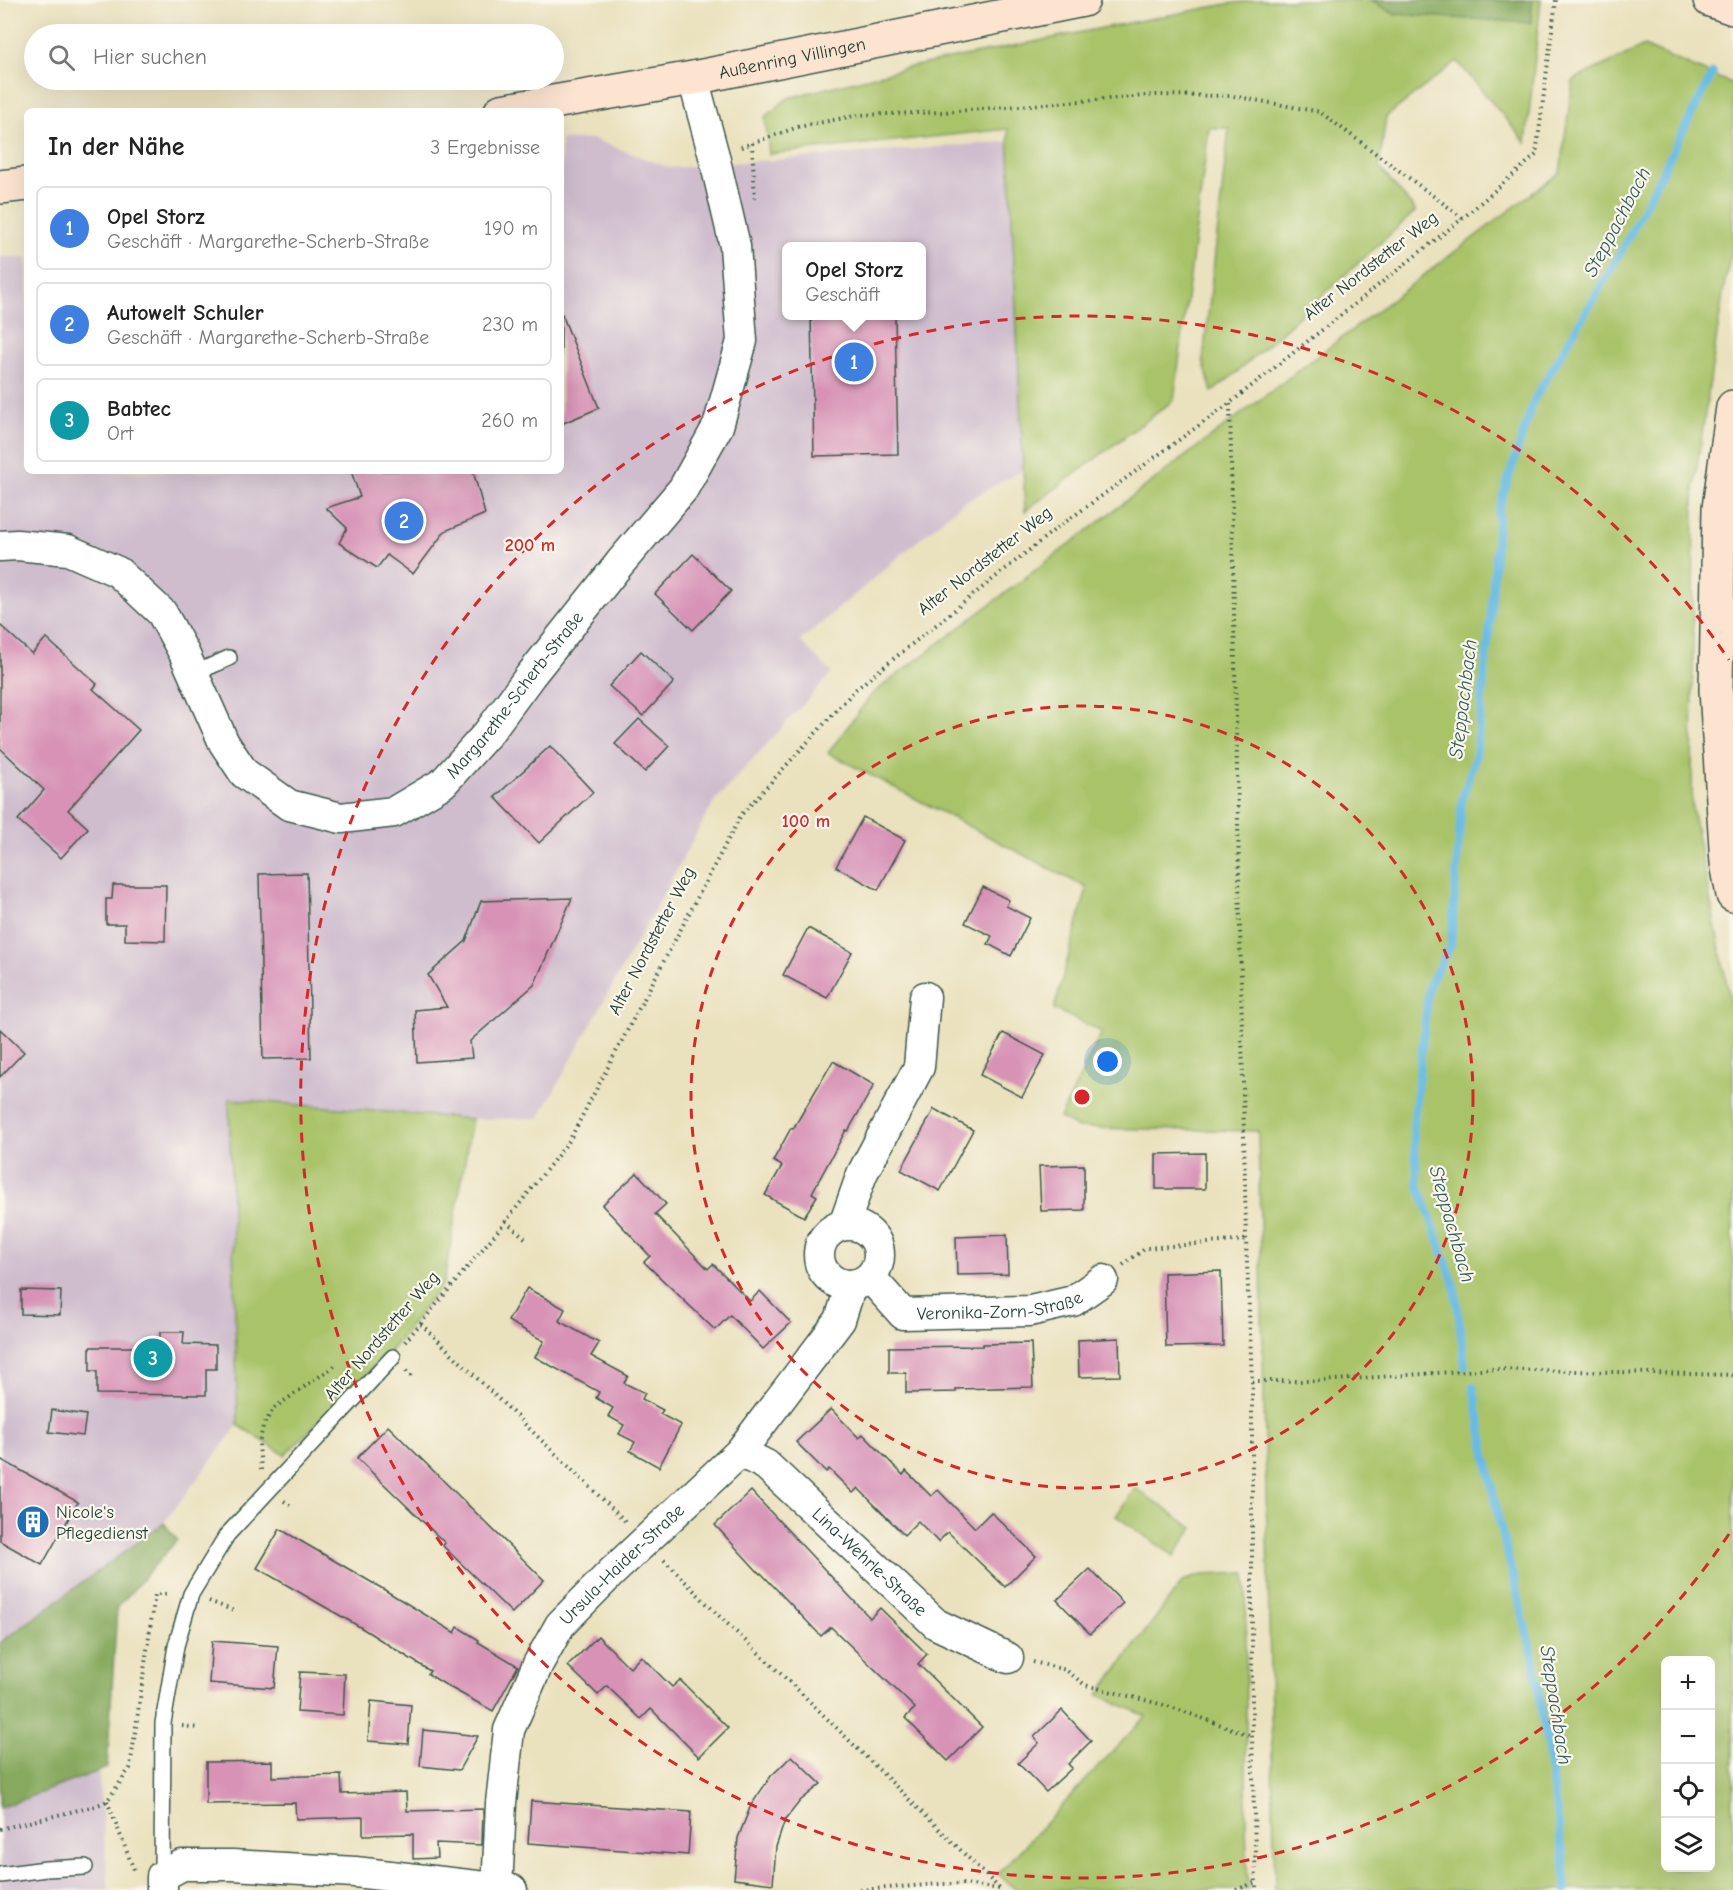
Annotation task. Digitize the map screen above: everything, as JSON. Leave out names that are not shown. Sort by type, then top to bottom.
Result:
[{"type":"street","name":"Außenring Villingen","points":[[518,108],[693,78],[1083,0]]},
{"type":"street","points":[[1710,0],[1733,8]]},
{"type":"street","name":"Margarethe-Scherb-Straße","points":[[0,546],[17,545],[68,550],[118,572],[162,613],[224,743],[244,773],[289,805],[341,818],[394,812],[443,783],[488,733],[613,572],[684,489],[718,426],[742,341],[738,281],[735,246],[693,78]]},
{"type":"street","points":[[0,187],[24,184]]},
{"type":"street","points":[[1733,407],[1719,508],[1716,690],[1727,863],[1733,895]]},
{"type":"street","points":[[844,1225],[862,1174],[919,1067],[925,998]]},
{"type":"street","points":[[854,1225],[863,1228],[876,1241],[879,1260],[876,1269],[860,1281],[841,1284],[824,1272],[820,1263],[821,1243],[826,1234],[834,1228],[854,1225]]},
{"type":"street","name":"Veronika-Zorn-Straße","points":[[860,1281],[903,1314],[1030,1311],[1073,1301],[1103,1280]]},
{"type":"street","name":"Ursula-Haider-Straße","points":[[502,1890],[501,1803],[509,1730],[538,1664],[560,1625],[611,1573],[740,1452],[840,1320],[860,1281]]},
{"type":"street","name":"Lina-Wehrle-Straße","points":[[740,1452],[766,1465],[936,1624],[1008,1658]]},
{"type":"street","points":[[154,1882],[182,1865],[232,1865],[355,1872],[502,1890]]},
{"type":"lane","points":[[193,674],[229,658]]},
{"type":"lane","name":"Alter Nordstetter Weg","points":[[154,1882],[163,1724],[176,1646],[191,1594],[226,1535],[393,1357]]},
{"type":"lane","points":[[0,1875],[85,1867]]},
{"type":"path","name":"Alter Nordstetter Weg","points":[[393,1357],[506,1221],[568,1141],[741,815],[856,689],[1053,531],[1230,403],[1463,218],[1536,155],[1556,0]]},
{"type":"path","points":[[735,149],[798,127],[859,115],[944,112],[1157,95],[1233,96],[1320,112],[1463,218]]},
{"type":"path","points":[[752,143],[755,205]]},
{"type":"path","points":[[1230,403],[1246,1240],[1252,1381],[1252,1737],[1256,1890]]},
{"type":"path","points":[[506,1221],[527,1240]]},
{"type":"path","points":[[1103,1280],[1146,1248],[1246,1240]]},
{"type":"path","points":[[421,1324],[1001,1890]]},
{"type":"path","points":[[268,1490],[260,1467],[263,1426],[274,1408],[336,1365]]},
{"type":"path","points":[[1252,1381],[1320,1381],[1495,1369],[1733,1375]]},
{"type":"path","points":[[0,1829],[107,1801],[130,1768],[155,1594],[191,1594]]},
{"type":"path","points":[[1008,1658],[1066,1670],[1085,1685],[1168,1706],[1252,1737]]},
{"type":"path","points":[[107,1801],[154,1882]]},
{"type":"path","points":[[1236,1890],[1256,1882]]},
{"type":"path","points":[[860,1890],[965,1884],[1001,1890]]},
{"type":"shaded area","points":[[1181,128],[1152,399],[961,504],[800,641],[832,673],[714,802],[539,1118],[472,1119],[229,1100],[238,1425],[85,1627],[109,1890],[0,1890],[0,257],[24,257],[24,474],[564,474],[564,140],[593,139],[670,168]]},
{"type":"green space","points":[[1259,0],[1541,0],[1526,143],[1457,61],[1386,117],[1379,167],[1416,211],[1212,392],[1203,360],[1229,128],[1209,128],[1174,400],[1025,511],[1008,129],[769,154],[765,117],[788,98],[910,67],[1107,27]]},
{"type":"green space","points":[[1371,0],[1532,0],[1531,23],[1394,14]]},
{"type":"green space","points":[[1644,46],[1733,84],[1733,246],[1725,281],[1694,487],[1692,808],[1733,1015],[1733,1890],[1275,1890],[1258,1131],[1078,1128],[1060,1118],[1102,1032],[1054,1009],[1087,888],[828,753],[872,694],[1560,172],[1573,80]]},
{"type":"green space","points":[[229,1099],[472,1119],[444,1282],[393,1348],[285,1455],[238,1425]]},
{"type":"green space","points":[[1135,1488],[1193,1528],[1174,1556],[1116,1516]]},
{"type":"green space","points":[[164,1523],[177,1540],[117,1608],[107,1768],[0,1808],[0,1643]]},
{"type":"green space","points":[[1246,1573],[1248,1890],[1016,1890],[998,1874],[1146,1716],[1098,1695],[1183,1581],[1202,1575]]},
{"type":"building","points":[[564,319],[599,408],[564,423]]},
{"type":"building","points":[[811,320],[895,320],[898,454],[814,456]]},
{"type":"building","points":[[352,474],[474,474],[485,514],[445,531],[413,574],[387,555],[377,568],[339,543],[347,528],[326,508],[360,497]]},
{"type":"building","points":[[693,554],[731,591],[693,630],[655,594]]},
{"type":"building","points":[[0,625],[32,654],[46,638],[97,684],[93,689],[139,730],[68,810],[88,828],[61,858],[18,820],[44,790],[0,748]]},
{"type":"building","points":[[641,651],[674,682],[643,716],[609,686]]},
{"type":"building","points":[[639,719],[669,746],[645,772],[615,744]]},
{"type":"building","points":[[550,746],[593,792],[539,843],[495,797]]},
{"type":"building","points":[[863,817],[905,840],[878,890],[836,867]]},
{"type":"building","points":[[307,873],[311,1058],[263,1059],[259,874]]},
{"type":"building","points":[[113,885],[166,885],[165,941],[125,940],[125,924],[106,924],[106,899],[112,899]]},
{"type":"building","points":[[983,887],[1009,900],[1006,906],[1030,918],[1011,956],[988,944],[992,936],[965,923]]},
{"type":"building","points":[[572,898],[534,985],[470,1041],[472,1058],[417,1062],[415,1010],[447,1007],[428,975],[466,941],[481,901]]},
{"type":"building","points":[[808,928],[852,952],[827,998],[783,975]]},
{"type":"building","points":[[0,1029],[24,1052],[0,1077]]},
{"type":"building","points":[[1003,1033],[1045,1055],[1022,1097],[980,1075]]},
{"type":"building","points":[[833,1061],[874,1085],[848,1131],[846,1130],[812,1193],[817,1196],[804,1217],[765,1195],[782,1166],[773,1161]]},
{"type":"building","points":[[934,1109],[973,1130],[940,1191],[901,1170]]},
{"type":"building","points":[[1205,1153],[1205,1189],[1156,1189],[1156,1154]]},
{"type":"building","points":[[1084,1165],[1084,1210],[1041,1211],[1039,1166]]},
{"type":"building","points":[[637,1173],[666,1204],[655,1214],[708,1269],[713,1264],[750,1301],[760,1291],[791,1323],[763,1349],[730,1315],[715,1330],[644,1262],[650,1256],[602,1205]]},
{"type":"building","points":[[1007,1235],[1008,1274],[957,1275],[956,1237]]},
{"type":"building","points":[[1221,1271],[1223,1346],[1166,1347],[1164,1273]]},
{"type":"building","points":[[527,1288],[565,1309],[559,1321],[599,1343],[591,1356],[628,1376],[624,1383],[645,1393],[642,1399],[663,1410],[660,1414],[681,1425],[659,1467],[630,1451],[635,1442],[619,1434],[624,1425],[608,1416],[613,1408],[596,1398],[599,1392],[535,1357],[544,1341],[508,1321]]},
{"type":"building","points":[[21,1290],[61,1291],[60,1315],[21,1314]]},
{"type":"building","points":[[160,1332],[184,1332],[183,1344],[216,1345],[216,1369],[206,1369],[206,1395],[97,1394],[97,1371],[90,1371],[90,1347],[160,1347]]},
{"type":"building","points":[[1119,1338],[1120,1376],[1079,1377],[1078,1340]]},
{"type":"building","points":[[1031,1343],[1033,1387],[906,1393],[906,1373],[889,1373],[889,1347]]},
{"type":"building","points":[[831,1409],[859,1438],[863,1434],[903,1475],[906,1471],[931,1496],[938,1490],[975,1528],[991,1512],[1036,1556],[1005,1587],[948,1532],[938,1542],[918,1521],[904,1535],[858,1488],[853,1493],[829,1469],[826,1472],[796,1442]]},
{"type":"building","points":[[52,1410],[86,1415],[83,1436],[49,1432]]},
{"type":"building","points":[[388,1426],[544,1580],[512,1613],[443,1546],[445,1543],[357,1458]]},
{"type":"building","name":"Nicole's Pflegedienst","points":[[0,1459],[78,1502],[42,1565],[0,1541]]},
{"type":"building","points":[[751,1491],[870,1618],[880,1608],[927,1654],[918,1664],[982,1727],[948,1761],[905,1718],[915,1708],[831,1627],[821,1636],[715,1525]]},
{"type":"building","points":[[280,1529],[455,1633],[458,1627],[518,1666],[493,1711],[428,1674],[430,1671],[360,1627],[257,1568]]},
{"type":"building","points":[[1090,1569],[1123,1603],[1090,1634],[1057,1600]]},
{"type":"building","points":[[598,1636],[630,1668],[641,1656],[672,1687],[680,1680],[728,1728],[699,1757],[651,1709],[641,1719],[607,1686],[598,1695],[568,1666]]},
{"type":"building","points":[[212,1641],[278,1646],[274,1688],[209,1683]]},
{"type":"building","points":[[300,1672],[345,1674],[343,1715],[297,1712]]},
{"type":"building","points":[[371,1701],[411,1705],[408,1744],[368,1741]]},
{"type":"building","points":[[1062,1710],[1091,1741],[1068,1764],[1072,1768],[1046,1792],[1018,1763],[1039,1743],[1034,1737]]},
{"type":"building","points":[[423,1730],[478,1736],[459,1770],[420,1766]]},
{"type":"building","points":[[792,1756],[821,1784],[800,1801],[785,1820],[776,1847],[773,1884],[734,1879],[738,1838],[751,1805],[771,1776]]},
{"type":"building","points":[[272,1761],[272,1777],[341,1775],[342,1794],[406,1792],[407,1811],[483,1809],[482,1845],[436,1843],[437,1858],[413,1859],[413,1834],[363,1835],[363,1817],[296,1819],[295,1803],[206,1804],[206,1762]]},
{"type":"building","points":[[531,1801],[691,1812],[688,1855],[528,1843]]},
{"type":"waterway","name":"Steppachbach","points":[[1465,1366],[1455,1287],[1418,1183],[1413,1128],[1429,985],[1451,945],[1462,799],[1476,756],[1499,508],[1534,400],[1620,254],[1713,73]]},
{"type":"waterway","name":"Steppachbach","points":[[1473,1386],[1497,1512],[1534,1661],[1564,1859],[1566,1890]]},
{"type":"place","name":"Opel Storz","points":[[854,362]]},
{"type":"place","name":"Autowelt Schuler","points":[[404,521]]},
{"type":"place","name":"Babtec","points":[[153,1358]]},
{"type":"place","name":"Nicole's Pflegedienst","points":[[33,1522]]}]
